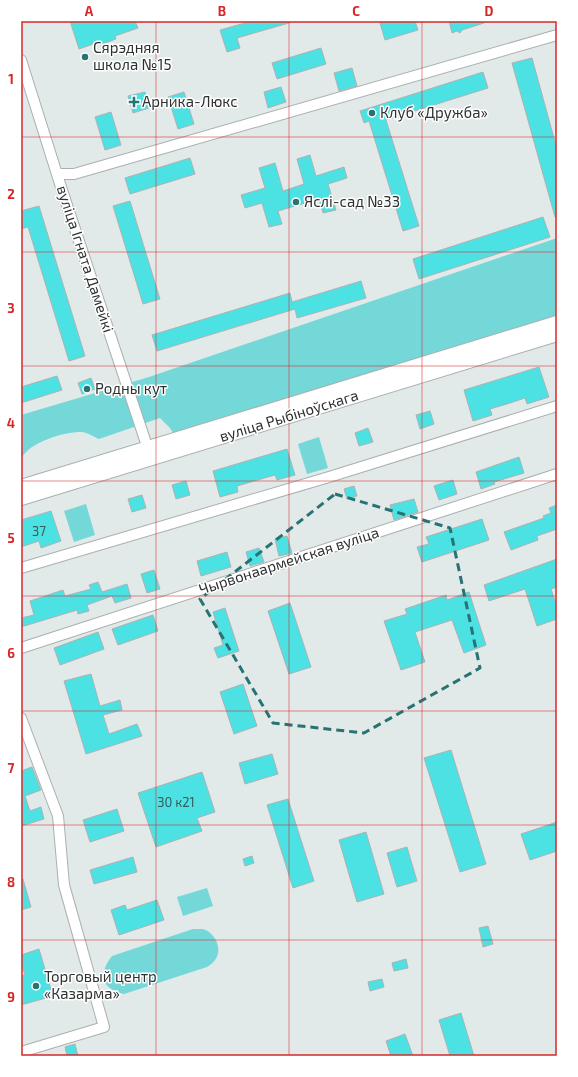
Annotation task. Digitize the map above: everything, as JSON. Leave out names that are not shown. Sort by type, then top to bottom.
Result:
[{"type":"main road","name":"вуліца Рыбіноўскага","points":[[21,498],[113,470],[149,453],[557,323]]},
{"type":"main road","name":"вуліца Рыбіноўскага","points":[[21,487],[149,453],[557,334]]},
{"type":"street","points":[[57,174],[74,174],[557,35]]},
{"type":"street","name":"вуліца Ігната Дамейкі","points":[[21,60],[149,453]]},
{"type":"street","points":[[21,568],[330,477],[557,406]]},
{"type":"street","name":"Чырвонаармейская вуліца","points":[[21,648],[557,474]]},
{"type":"street","points":[[21,718],[58,816],[64,885],[104,1027],[21,1052]]},
{"type":"highlighted area","points":[[335,494],[450,528],[480,668],[364,733],[273,723],[200,599]]},
{"type":"shaded area","points":[[557,238],[557,319],[177,439],[170,428],[160,418],[99,439],[83,432],[74,432],[57,436],[31,448],[21,459],[21,415],[149,377]]},
{"type":"shaded area","points":[[319,437],[328,468],[307,474],[298,444]]},
{"type":"shaded area","points":[[86,504],[95,535],[74,542],[64,511]]},
{"type":"shaded area","points":[[207,888],[213,906],[183,916],[177,897]]},
{"type":"shaded area","points":[[193,929],[203,929],[208,931],[217,942],[217,956],[207,967],[124,994],[116,992],[106,985],[104,980],[105,969],[112,956]]},
{"type":"building","points":[[70,21],[135,21],[138,28],[115,36],[116,39],[100,45],[99,42],[79,49]]},
{"type":"building","points":[[252,21],[289,21],[289,23],[237,38],[240,48],[227,52],[220,30]]},
{"type":"building","points":[[388,21],[415,21],[418,30],[385,40],[380,23]]},
{"type":"building","points":[[449,21],[484,21],[484,23],[462,30],[460,33],[457,31],[452,33]]},
{"type":"building","points":[[321,48],[326,64],[277,79],[272,63]]},
{"type":"building","points":[[532,58],[557,149],[557,216],[555,217],[512,63]]},
{"type":"building","points":[[352,68],[357,86],[339,91],[334,73]]},
{"type":"building","points":[[483,72],[488,88],[386,120],[419,226],[403,231],[369,121],[364,123],[360,111]]},
{"type":"building","points":[[281,87],[286,102],[268,108],[264,92]]},
{"type":"building","points":[[145,92],[149,108],[133,113],[128,96]]},
{"type":"building","points":[[184,92],[194,124],[178,129],[168,97]]},
{"type":"building","points":[[111,112],[121,145],[105,150],[95,117]]},
{"type":"building","points":[[310,155],[316,176],[344,167],[347,178],[328,184],[336,210],[323,213],[319,199],[278,211],[282,224],[269,227],[262,203],[245,208],[241,195],[265,188],[259,168],[275,163],[283,191],[304,184],[297,159]]},
{"type":"building","points":[[190,158],[195,174],[130,194],[125,178]]},
{"type":"building","points":[[130,201],[160,299],[143,304],[113,206]]},
{"type":"building","points":[[39,206],[85,356],[69,361],[28,227],[21,229],[21,211]]},
{"type":"building","points":[[543,217],[550,237],[419,279],[413,259]]},
{"type":"building","points":[[361,281],[366,298],[297,318],[295,309],[157,351],[152,335],[290,293],[292,302]]},
{"type":"building","points":[[539,367],[549,397],[527,404],[525,398],[490,409],[492,415],[473,421],[464,390]]},
{"type":"building","points":[[57,376],[62,390],[21,403],[21,387]]},
{"type":"building","points":[[91,378],[95,389],[82,394],[78,383]]},
{"type":"building","points":[[430,411],[434,424],[420,429],[416,415]]},
{"type":"building","points":[[368,428],[373,442],[359,446],[355,433]]},
{"type":"building","points":[[287,449],[295,475],[277,480],[275,475],[237,486],[238,492],[220,497],[213,471]]},
{"type":"building","points":[[519,457],[524,473],[494,482],[495,484],[481,489],[476,472]]},
{"type":"building","points":[[453,480],[457,494],[439,500],[434,486]]},
{"type":"building","points":[[186,481],[190,495],[176,499],[172,485]]},
{"type":"building","points":[[354,486],[357,496],[347,499],[344,489]]},
{"type":"building","points":[[142,495],[146,508],[132,512],[128,499]]},
{"type":"building","points":[[414,499],[418,512],[394,520],[390,505]]},
{"type":"building","points":[[557,505],[557,529],[537,536],[538,540],[511,550],[504,532],[544,518],[543,516],[551,513],[549,508]]},
{"type":"building","points":[[51,511],[61,541],[41,548],[39,541],[21,547],[21,520]]},
{"type":"building","points":[[482,519],[489,540],[422,562],[417,547],[429,544],[426,537]]},
{"type":"building","points":[[287,536],[292,553],[279,556],[275,539]]},
{"type":"building","points":[[259,548],[264,562],[250,566],[246,552]]},
{"type":"building","points":[[227,552],[231,567],[201,576],[197,561]]},
{"type":"building","points":[[557,559],[557,587],[551,589],[557,607],[557,619],[537,626],[525,589],[489,601],[484,585]]},
{"type":"building","points":[[154,570],[160,589],[147,593],[141,574]]},
{"type":"building","points":[[98,582],[102,592],[127,584],[131,598],[115,603],[112,596],[87,605],[89,611],[78,614],[77,610],[21,627],[21,618],[34,615],[30,601],[63,590],[65,596],[91,589],[89,585]]},
{"type":"building","points":[[469,592],[486,645],[464,653],[452,620],[415,632],[425,662],[401,670],[384,621],[407,614],[405,609],[446,595],[447,600]]},
{"type":"building","points":[[290,603],[311,667],[289,674],[268,611]]},
{"type":"building","points":[[225,608],[239,651],[218,658],[214,648],[223,645],[213,612]]},
{"type":"building","points":[[153,615],[158,631],[118,645],[112,629]]},
{"type":"building","points":[[98,632],[104,649],[60,665],[54,648]]},
{"type":"building","points":[[91,674],[100,706],[120,700],[122,710],[103,715],[109,734],[137,724],[142,736],[86,754],[64,681]]},
{"type":"building","points":[[243,684],[257,726],[234,734],[220,692]]},
{"type":"building","points":[[451,750],[486,864],[460,872],[424,758]]},
{"type":"building","points":[[272,754],[278,774],[245,784],[239,763]]},
{"type":"building","points":[[32,767],[41,790],[25,796],[30,811],[41,807],[44,819],[21,826],[21,771]]},
{"type":"building","points":[[202,772],[215,812],[197,818],[202,831],[156,847],[138,793]]},
{"type":"building","points":[[288,799],[314,881],[293,888],[267,805]]},
{"type":"building","points":[[117,809],[124,831],[90,842],[83,820]]},
{"type":"building","points":[[557,822],[557,851],[530,860],[521,834]]},
{"type":"building","points":[[366,832],[384,894],[357,902],[339,840]]},
{"type":"building","points":[[407,847],[417,881],[397,887],[387,853]]},
{"type":"building","points":[[252,856],[254,863],[245,866],[243,859]]},
{"type":"building","points":[[133,857],[137,872],[94,884],[90,870]]},
{"type":"building","points":[[21,879],[23,879],[31,907],[21,910]]},
{"type":"building","points":[[157,900],[164,920],[119,935],[111,910],[125,905],[127,910]]},
{"type":"building","points":[[488,926],[493,944],[483,947],[479,928]]},
{"type":"building","name":"Торговый центр «Казарма»","points":[[39,949],[53,996],[21,1005],[21,976],[25,975],[21,963],[21,955]]},
{"type":"building","points":[[406,959],[408,968],[394,971],[392,963]]},
{"type":"building","points":[[382,979],[384,987],[370,991],[368,982]]},
{"type":"building","points":[[461,1013],[474,1056],[450,1056],[439,1020]]},
{"type":"building","points":[[405,1034],[413,1056],[391,1056],[386,1041]]},
{"type":"building","points":[[75,1044],[78,1056],[67,1056],[65,1047]]},
{"type":"place","name":"Сярэдняя школа №15","points":[[85,57]]},
{"type":"place","name":"Арника-Люкс","points":[[134,102]]},
{"type":"place","name":"Клуб «Дружба»","points":[[372,113]]},
{"type":"place","name":"Яслі-сад №33","points":[[296,202]]},
{"type":"place","name":"Родны кут","points":[[87,389]]},
{"type":"place","name":"Торговый центр «Казарма»","points":[[36,986]]}]
